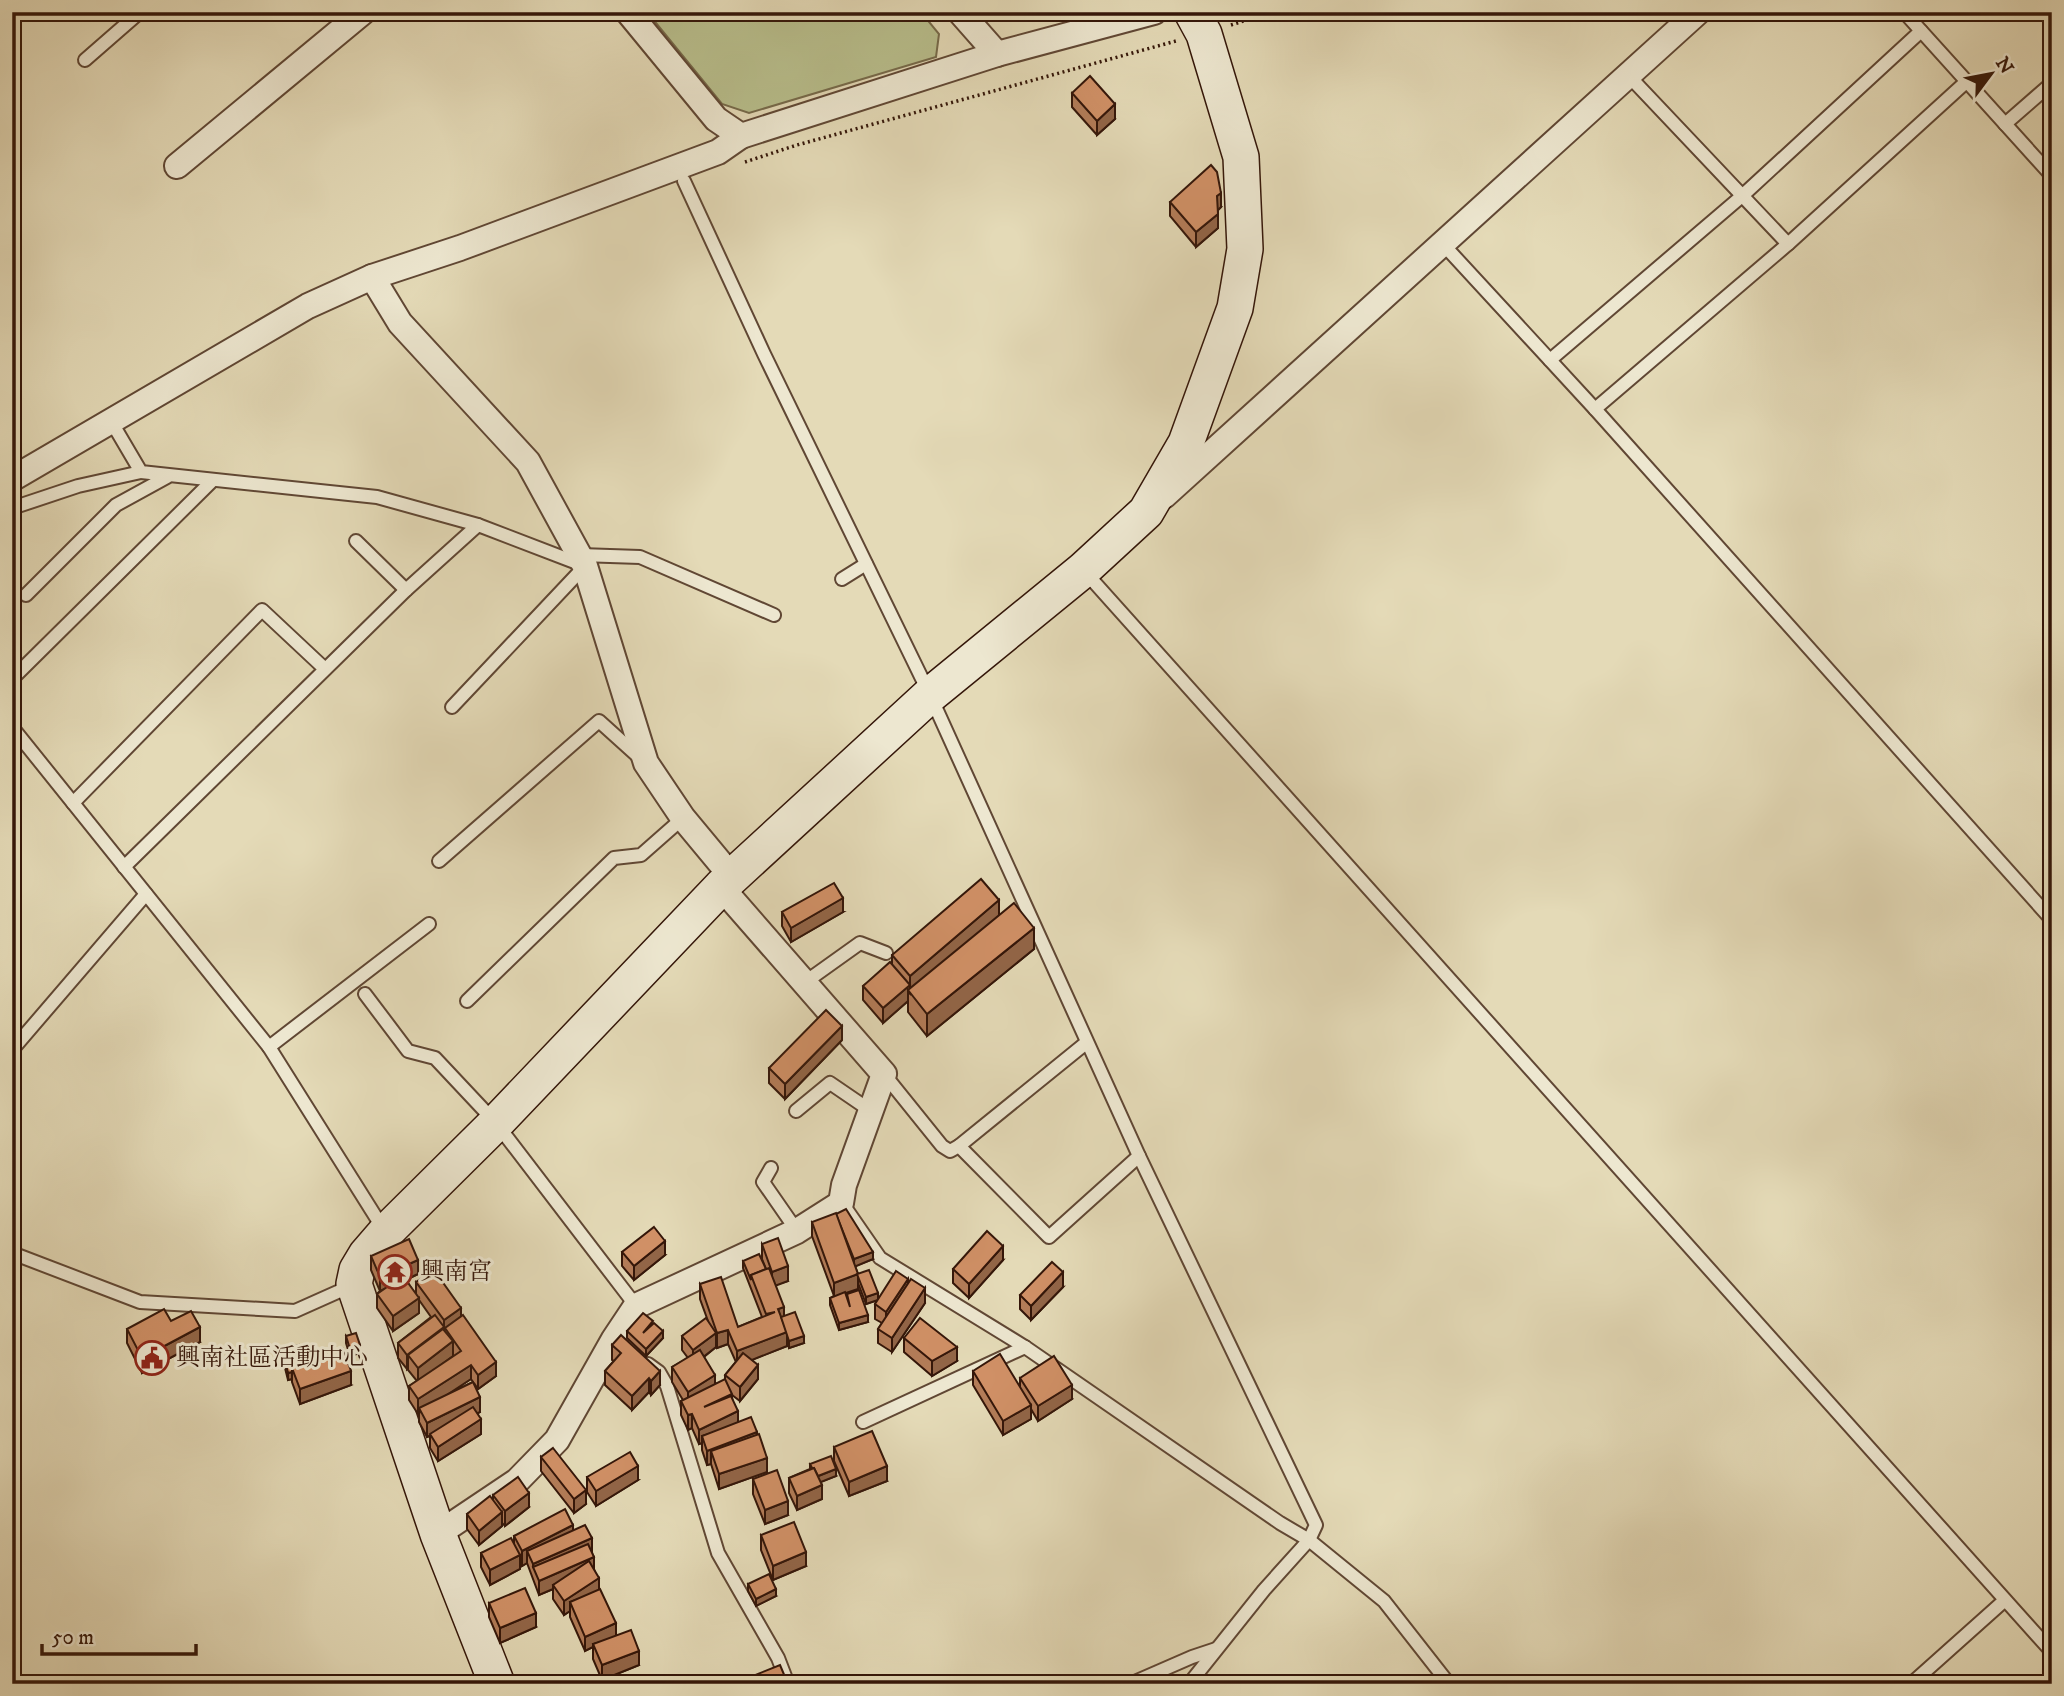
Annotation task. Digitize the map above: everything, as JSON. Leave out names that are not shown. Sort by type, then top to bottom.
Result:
[{"type":"street","points":[[177,166],[363,12]]},
{"type":"street","points":[[628,12],[716,119],[741,136]]},
{"type":"street","points":[[961,12],[997,54]]},
{"type":"street","points":[[12,479],[307,306],[373,277],[460,248],[718,152],[741,136],[1104,19],[1154,12]]},
{"type":"street","points":[[497,1684],[438,1534],[354,1284],[357,1270],[366,1255],[726,882],[930,695],[1083,570],[1698,12]]},
{"type":"street","points":[[1146,512],[1186,443],[1235,308],[1245,249],[1241,157],[1198,23]]},
{"type":"street","points":[[373,277],[400,323],[528,462],[583,560],[646,762],[726,882],[804,983],[884,1074],[844,1185],[841,1203],[797,1231],[636,1306],[618,1342],[558,1440],[517,1481],[438,1534]]},
{"type":"lane","points":[[85,60],[140,12]]},
{"type":"lane","points":[[1904,12],[2052,176]]},
{"type":"lane","points":[[1550,360],[1742,196],[1921,32]]},
{"type":"lane","points":[[1628,75],[1788,244]]},
{"type":"lane","points":[[1595,409],[1788,244],[1966,82]]},
{"type":"lane","points":[[2005,124],[2052,83]]},
{"type":"lane","points":[[684,181],[764,354],[930,695],[1139,1156],[1316,1525],[1309,1540],[1264,1590],[1189,1684]]},
{"type":"lane","points":[[1442,243],[1595,409],[2052,920]]},
{"type":"lane","points":[[111,421],[141,472]]},
{"type":"lane","points":[[12,508],[78,486],[141,472],[167,477],[377,497],[478,525],[583,560],[640,558],[774,615]]},
{"type":"lane","points":[[26,595],[116,505],[167,477]]},
{"type":"lane","points":[[12,679],[212,481]]},
{"type":"lane","points":[[124,867],[406,590],[478,525]]},
{"type":"lane","points":[[356,541],[406,590]]},
{"type":"lane","points":[[452,708],[583,560]]},
{"type":"lane","points":[[842,579],[866,564]]},
{"type":"lane","points":[[1083,570],[2052,1652]]},
{"type":"lane","points":[[73,803],[262,610],[325,669]]},
{"type":"lane","points":[[439,861],[598,721],[646,762]]},
{"type":"lane","points":[[12,727],[270,1047],[385,1233]]},
{"type":"lane","points":[[467,1001],[614,858],[641,855],[683,818]]},
{"type":"lane","points":[[12,1050],[146,894]]},
{"type":"lane","points":[[270,1047],[429,923]]},
{"type":"lane","points":[[804,983],[860,943],[887,953]]},
{"type":"lane","points":[[365,994],[408,1051],[435,1058],[496,1123],[636,1306]]},
{"type":"lane","points":[[884,1074],[942,1146],[950,1151],[1087,1043]]},
{"type":"lane","points":[[796,1111],[830,1083],[871,1111]]},
{"type":"lane","points":[[959,1146],[1049,1237],[1139,1156]]},
{"type":"lane","points":[[771,1168],[762,1182],[797,1231]]},
{"type":"lane","points":[[841,1203],[880,1258],[1025,1347],[1280,1523],[1309,1540],[1384,1601],[1449,1684]]},
{"type":"lane","points":[[12,1253],[140,1302],[295,1311],[354,1284]]},
{"type":"lane","points":[[863,1422],[1025,1347]]},
{"type":"lane","points":[[641,1359],[659,1372],[667,1386],[718,1552],[778,1658],[788,1684]]},
{"type":"lane","points":[[1911,1684],[2005,1600]]},
{"type":"lane","points":[[1130,1684],[1216,1649]]},
{"type":"path","points":[[734,165],[1198,23],[1272,12]]},
{"type":"green space","points":[[647,12],[921,12],[939,34],[936,57],[749,113],[722,104]]},
{"type":"building","points":[[1090,76],[1115,104],[1097,121],[1072,93]]},
{"type":"building","points":[[1211,165],[1217,172],[1221,193],[1217,196],[1218,214],[1196,232],[1170,202]]},
{"type":"building","points":[[981,879],[999,900],[910,976],[892,955]]},
{"type":"building","points":[[834,883],[843,898],[791,928],[782,912]]},
{"type":"building","points":[[1014,903],[1034,928],[927,1014],[908,990]]},
{"type":"building","points":[[890,962],[910,985],[883,1008],[863,986]]},
{"type":"building","points":[[826,1010],[842,1026],[785,1084],[769,1068]]},
{"type":"building","points":[[846,1209],[873,1252],[854,1259],[836,1214]]},
{"type":"building","points":[[836,1213],[858,1274],[834,1283],[812,1222]]},
{"type":"building","points":[[654,1227],[665,1241],[634,1266],[622,1252]]},
{"type":"building","points":[[987,1231],[1003,1246],[969,1284],[953,1269]]},
{"type":"building","points":[[778,1238],[788,1266],[772,1272],[762,1244]]},
{"type":"building","points":[[409,1239],[418,1260],[380,1277],[371,1256]]},
{"type":"building","points":[[759,1254],[766,1269],[751,1275],[751,1280],[743,1261]]},
{"type":"building","points":[[1052,1262],[1063,1272],[1031,1306],[1020,1295]]},
{"type":"building","points":[[769,1268],[784,1307],[778,1309],[787,1332],[737,1351],[728,1330],[717,1333],[700,1284],[721,1277],[738,1327],[775,1312],[766,1314],[751,1275]]},
{"type":"building","points":[[434,1270],[461,1308],[444,1320],[416,1282]]},
{"type":"building","points":[[869,1270],[878,1293],[866,1297],[857,1274]]},
{"type":"building","points":[[896,1271],[908,1279],[886,1312],[875,1304]]},
{"type":"building","points":[[403,1276],[419,1298],[393,1316],[377,1294]]},
{"type":"building","points":[[911,1279],[925,1288],[892,1338],[878,1329]]},
{"type":"building","points":[[859,1290],[868,1315],[839,1323],[830,1298],[845,1292],[850,1307],[847,1294]]},
{"type":"building","points":[[164,1309],[171,1321],[191,1311],[200,1327],[142,1358],[127,1329]]},
{"type":"building","points":[[795,1312],[804,1336],[789,1341],[781,1317]]},
{"type":"building","points":[[643,1313],[653,1321],[643,1333],[654,1323],[663,1331],[646,1349],[627,1331]]},
{"type":"building","points":[[435,1315],[444,1327],[407,1355],[398,1343]]},
{"type":"building","points":[[463,1315],[496,1362],[478,1375],[471,1365],[418,1399],[409,1386],[461,1351],[445,1328]]},
{"type":"building","points":[[706,1318],[716,1333],[693,1350],[682,1336]]},
{"type":"building","points":[[920,1318],[957,1347],[932,1361],[904,1338]]},
{"type":"building","points":[[443,1329],[453,1341],[418,1368],[408,1355]]},
{"type":"building","points":[[356,1333],[360,1345],[350,1349],[346,1336]]},
{"type":"building","points":[[621,1335],[660,1371],[651,1381],[649,1378],[632,1396],[605,1371],[621,1353],[612,1345]]},
{"type":"building","points":[[299,1345],[303,1364],[292,1368],[292,1372],[288,1373],[282,1349]]},
{"type":"building","points":[[343,1349],[351,1371],[300,1389],[292,1368]]},
{"type":"building","points":[[700,1350],[715,1375],[688,1392],[672,1367]]},
{"type":"building","points":[[743,1353],[758,1365],[740,1387],[725,1375]]},
{"type":"building","points":[[1000,1354],[1031,1405],[1003,1421],[973,1371]]},
{"type":"building","points":[[1054,1356],[1072,1385],[1038,1406],[1020,1378]]},
{"type":"building","points":[[725,1379],[732,1394],[704,1407],[731,1396],[738,1411],[699,1430],[692,1414],[688,1415],[681,1401]]},
{"type":"building","points":[[473,1382],[480,1397],[427,1423],[419,1408]]},
{"type":"building","points":[[473,1407],[481,1419],[438,1447],[430,1434]]},
{"type":"building","points":[[751,1417],[757,1432],[707,1451],[702,1436]]},
{"type":"building","points":[[872,1431],[887,1466],[849,1482],[834,1447]]},
{"type":"building","points":[[759,1434],[767,1458],[719,1474],[711,1451]]},
{"type":"building","points":[[553,1448],[586,1490],[574,1499],[541,1457]]},
{"type":"building","points":[[630,1452],[638,1466],[596,1491],[587,1477]]},
{"type":"building","points":[[831,1456],[836,1469],[818,1476],[810,1464]]},
{"type":"building","points":[[814,1468],[822,1485],[797,1496],[789,1478]]},
{"type":"building","points":[[777,1470],[788,1501],[765,1510],[753,1479]]},
{"type":"building","points":[[518,1477],[529,1493],[505,1511],[493,1495]]},
{"type":"building","points":[[490,1496],[502,1512],[479,1531],[467,1514]]},
{"type":"building","points":[[565,1509],[573,1525],[522,1551],[514,1536]]},
{"type":"building","points":[[794,1522],[806,1552],[773,1566],[761,1535]]},
{"type":"building","points":[[585,1525],[592,1538],[533,1564],[527,1551]]},
{"type":"building","points":[[511,1538],[520,1555],[490,1570],[481,1553]]},
{"type":"building","points":[[588,1544],[594,1557],[539,1581],[533,1567]]},
{"type":"building","points":[[589,1561],[599,1578],[564,1601],[553,1585]]},
{"type":"building","points":[[769,1574],[776,1589],[756,1599],[748,1584]]},
{"type":"building","points":[[525,1588],[536,1613],[500,1628],[489,1603]]},
{"type":"building","points":[[600,1589],[616,1623],[585,1637],[570,1602]]},
{"type":"building","points":[[631,1630],[639,1651],[602,1665],[593,1644]]},
{"type":"building","points":[[780,1665],[788,1684],[733,1684]]},
{"type":"place","name":"興南宮","points":[[395,1272]]},
{"type":"place","name":"興南社區活動中心","points":[[152,1358]]}]
